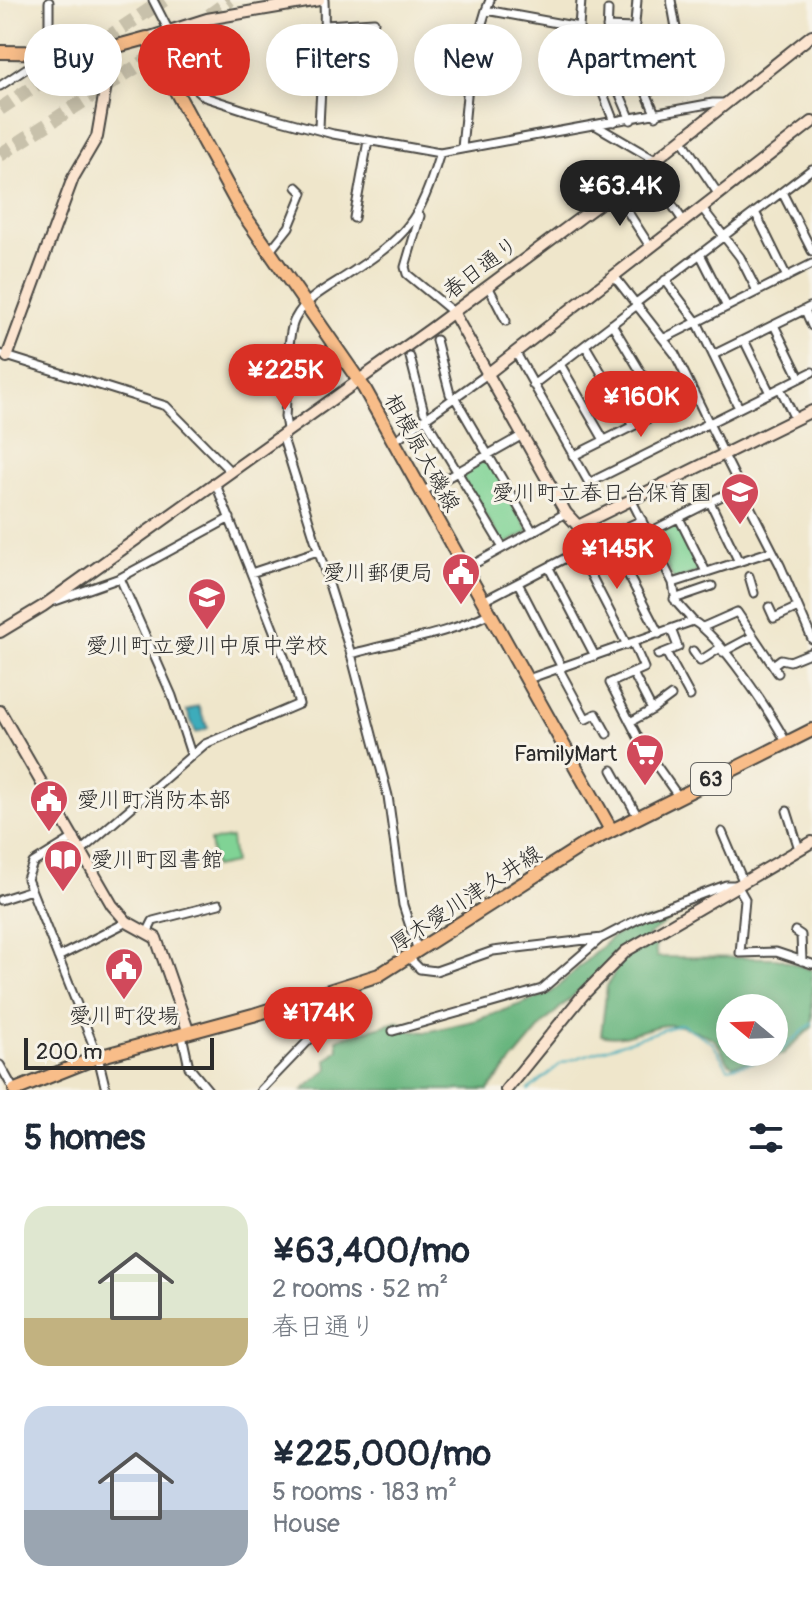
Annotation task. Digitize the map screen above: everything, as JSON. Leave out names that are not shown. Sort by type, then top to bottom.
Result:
[{"type":"main road","points":[[0,52],[24,53]]},
{"type":"main road","name":"相模原大磯線","points":[[177,96],[240,209],[360,381],[611,830]]},
{"type":"main road","name":"63","points":[[611,830],[812,730]]},
{"type":"main road","name":"厚木愛川津久井線","points":[[14,1090],[98,1057],[186,1034],[379,975],[414,956],[611,830]]},
{"type":"street","points":[[153,0],[165,24]]},
{"type":"street","points":[[191,24],[322,0],[325,24]]},
{"type":"street","points":[[462,148],[470,64],[490,0]]},
{"type":"street","points":[[579,24],[581,0]]},
{"type":"street","points":[[634,24],[637,0]]},
{"type":"street","points":[[671,0],[675,24]]},
{"type":"street","points":[[49,2],[49,24]]},
{"type":"street","points":[[486,10],[563,24]]},
{"type":"street","points":[[607,24],[608,10]]},
{"type":"street","points":[[341,24],[374,22]]},
{"type":"street","name":"春日通り","points":[[0,632],[43,606],[360,381],[615,192],[812,35]]},
{"type":"street","points":[[0,86],[24,70]]},
{"type":"street","points":[[104,96],[97,137],[73,178],[4,355],[166,406],[230,471]]},
{"type":"street","points":[[206,96],[319,130],[440,153],[656,116],[713,103],[729,103]]},
{"type":"street","points":[[319,130],[321,96]]},
{"type":"street","points":[[604,96],[614,122]]},
{"type":"street","points":[[621,96],[631,120]]},
{"type":"street","points":[[648,96],[656,116]]},
{"type":"street","points":[[394,441],[424,415],[516,353],[812,123]]},
{"type":"street","points":[[594,125],[651,164],[684,222]]},
{"type":"street","points":[[682,140],[719,195]]},
{"type":"street","points":[[354,218],[368,141]]},
{"type":"street","points":[[440,153],[419,214],[405,267],[407,274],[453,312],[486,375],[575,525],[581,526],[812,411]]},
{"type":"street","points":[[533,385],[665,280],[811,172]]},
{"type":"street","points":[[269,252],[289,227],[303,193],[297,187]]},
{"type":"street","points":[[615,192],[651,248]]},
{"type":"street","points":[[782,192],[812,251]]},
{"type":"street","points":[[702,208],[724,235],[757,291]]},
{"type":"street","points":[[755,212],[787,277]]},
{"type":"street","points":[[419,214],[392,243],[306,303],[293,323],[285,417],[287,429],[282,435],[351,654],[388,796],[403,905],[414,956],[420,969],[436,971],[493,951],[602,938]]},
{"type":"street","points":[[700,254],[727,307]]},
{"type":"street","points":[[663,339],[812,264]]},
{"type":"street","points":[[614,276],[675,354],[812,639]]},
{"type":"street","points":[[665,280],[697,322],[739,408]]},
{"type":"street","points":[[488,286],[506,321]]},
{"type":"street","points":[[713,355],[808,308],[812,326]]},
{"type":"street","points":[[612,324],[664,411]]},
{"type":"street","points":[[774,325],[800,378]]},
{"type":"street","points":[[436,340],[453,396],[533,532]]},
{"type":"street","points":[[744,340],[770,393]]},
{"type":"street","points":[[585,345],[633,426]]},
{"type":"street","points":[[516,353],[589,483],[812,372]]},
{"type":"street","points":[[410,357],[424,415],[503,548]]},
{"type":"street","points":[[560,364],[604,440]]},
{"type":"street","points":[[780,388],[795,419]]},
{"type":"street","points":[[573,456],[695,395]]},
{"type":"street","points":[[422,492],[521,436]]},
{"type":"street","points":[[83,849],[191,754],[231,732],[299,704],[215,482]]},
{"type":"street","points":[[648,533],[740,487]]},
{"type":"street","points":[[632,501],[673,583],[674,599],[722,650],[786,742]]},
{"type":"street","points":[[710,502],[739,562]]},
{"type":"street","points":[[465,569],[566,513]]},
{"type":"street","points":[[43,606],[120,578],[230,518]]},
{"type":"street","points":[[679,518],[706,572]]},
{"type":"street","points":[[483,601],[642,520]]},
{"type":"street","points":[[608,536],[659,634]]},
{"type":"street","points":[[251,573],[318,551]]},
{"type":"street","points":[[673,583],[772,551]]},
{"type":"street","points":[[579,552],[644,668],[610,683],[630,722],[678,796]]},
{"type":"street","points":[[549,568],[595,656]]},
{"type":"street","points":[[749,576],[754,593]]},
{"type":"street","points":[[120,578],[172,696],[191,754]]},
{"type":"street","points":[[518,583],[586,719],[598,713],[607,734]]},
{"type":"street","points":[[674,599],[712,586]]},
{"type":"street","points":[[768,610],[774,618],[798,607]]},
{"type":"street","points":[[703,627],[734,611],[775,669],[781,659],[790,661],[812,652]]},
{"type":"street","points":[[351,654],[432,632],[452,632],[490,613]]},
{"type":"street","points":[[528,679],[693,621]]},
{"type":"street","points":[[671,629],[678,647],[662,654],[689,690]]},
{"type":"street","points":[[700,661],[753,636]]},
{"type":"street","points":[[693,651],[705,670]]},
{"type":"street","points":[[633,673],[652,710]]},
{"type":"street","points":[[630,722],[673,698]]},
{"type":"street","points":[[0,711],[83,849],[112,905],[127,922],[148,931],[161,947],[186,1034],[189,1067],[208,1090]]},
{"type":"street","points":[[612,770],[638,817]]},
{"type":"street","points":[[786,815],[799,849]]},
{"type":"street","points":[[722,832],[745,899],[740,953],[776,952],[812,964]]},
{"type":"street","points":[[75,837],[33,863],[27,876],[98,1057],[107,1090]]},
{"type":"street","points":[[506,1090],[583,995],[626,951],[812,842]]},
{"type":"street","points":[[393,1031],[542,989],[602,938],[708,889],[740,883]]},
{"type":"street","points":[[0,900],[31,890]]},
{"type":"street","points":[[148,931],[153,921],[219,904]]},
{"type":"street","points":[[58,957],[127,922]]},
{"type":"street","points":[[802,961],[798,933],[812,933]]},
{"type":"street","points":[[261,1090],[293,1061],[311,1038],[303,999]]},
{"type":"street","points":[[0,1065],[14,1090]]},
{"type":"green space","points":[[488,458],[529,531],[504,545],[460,475]]},
{"type":"green space","points":[[678,521],[702,571],[674,580],[651,534]]},
{"type":"green space","points":[[231,838],[234,863],[214,867],[210,841]]},
{"type":"green space","points":[[666,919],[669,921],[647,936],[651,945],[676,930],[655,946],[657,957],[777,958],[812,970],[812,1027],[788,1049],[788,994],[716,994],[716,1041],[680,1026],[669,1025],[621,1036],[601,1035],[607,986],[618,966],[614,958],[545,1022],[488,1090],[303,1090],[328,1069],[327,1060],[338,1049],[337,1039],[399,1021],[411,1031],[426,1032],[477,1020],[551,993],[612,937],[643,921]]},
{"type":"water","points":[[198,706],[208,728],[196,733],[187,711]]},
{"type":"waterway","points":[[528,1090],[562,1063],[681,1024],[712,1042],[728,1068],[773,1058],[812,1023]]},
{"type":"tunnel","points":[[0,109],[164,0]]},
{"type":"tunnel","points":[[0,155],[164,49],[230,0]]},
{"type":"place","name":"愛川町立春日台保育園","points":[[740,526]]},
{"type":"place","name":"愛川郵便局","points":[[461,606]]},
{"type":"place","name":"愛川町立愛川中原中学校","points":[[207,631]]},
{"type":"place","name":"FamilyMart","points":[[645,787]]},
{"type":"place","name":"愛川町消防本部","points":[[49,833]]},
{"type":"place","name":"愛川町図書館","points":[[63,893]]},
{"type":"place","name":"愛川町役場","points":[[124,1001]]}]
